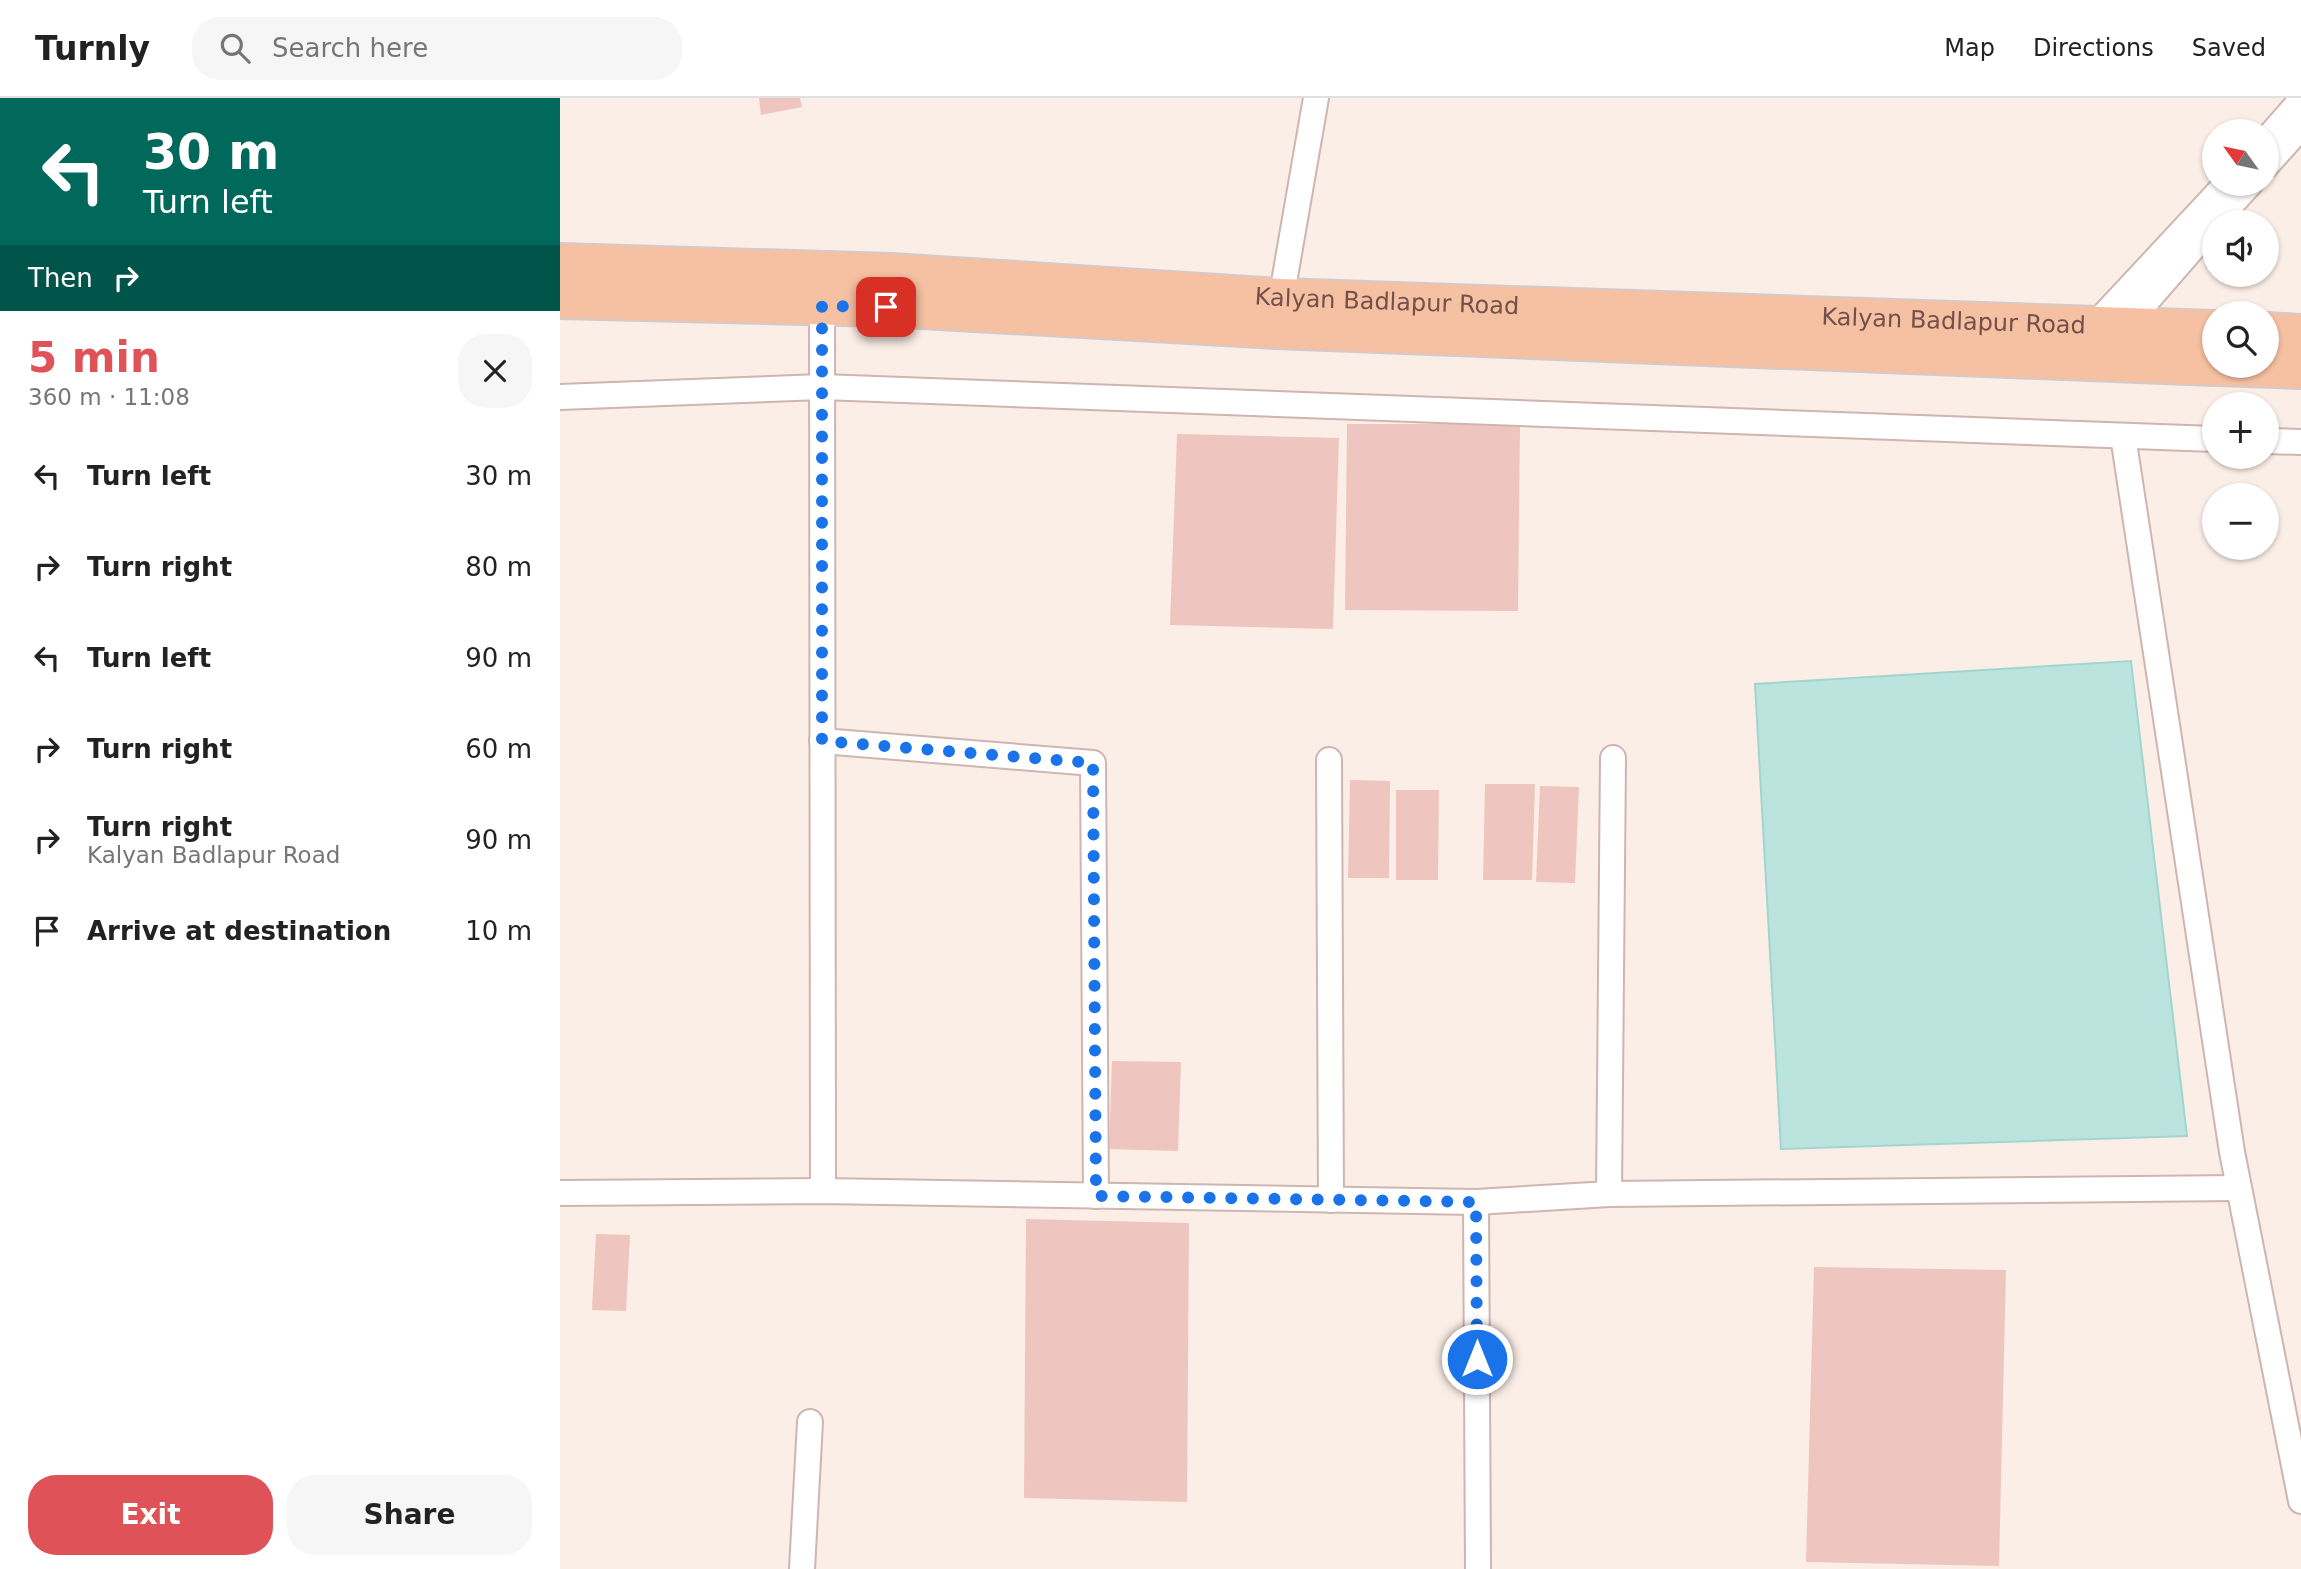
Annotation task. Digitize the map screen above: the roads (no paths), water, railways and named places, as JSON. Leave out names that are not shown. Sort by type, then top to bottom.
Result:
[{"type":"main road","name":"Kalyan Badlapur Road","points":[[560,263],[888,290],[1278,314],[2093,344],[2202,364]]},
{"type":"main road","name":"Kalyan Badlapur Road","points":[[560,299],[822,306],[888,290]]},
{"type":"main road","name":"Kalyan Badlapur Road","points":[[2093,344],[2202,331]]},
{"type":"main road","points":[[2279,333],[2301,334]]},
{"type":"main road","name":"Kalyan Badlapur Road","points":[[2279,368],[2301,369]]},
{"type":"street","points":[[1278,314],[1316,98]]},
{"type":"street","points":[[2279,125],[2301,100]]},
{"type":"street","points":[[2279,152],[2301,127]]},
{"type":"street","points":[[2093,344],[2216,196]]},
{"type":"street","points":[[2227,210],[2239,196]]},
{"type":"street","points":[[2093,344],[2202,236]]},
{"type":"street","points":[[822,306],[823,1191]]},
{"type":"street","points":[[560,397],[822,387],[2202,439]]},
{"type":"street","points":[[2123,436],[2238,1188],[2301,1501]]},
{"type":"street","points":[[2279,441],[2301,442]]},
{"type":"street","points":[[822,741],[1093,763],[1096,1196]]},
{"type":"street","points":[[1609,1194],[1613,758]]},
{"type":"street","points":[[1329,760],[1331,1200]]},
{"type":"street","points":[[560,1193],[823,1191],[1476,1202],[1609,1194],[2238,1188]]},
{"type":"street","points":[[1476,1202],[1478,1569]]},
{"type":"street","points":[[802,1569],[810,1422]]},
{"type":"street","points":[[804,1533],[820,1569]]},
{"type":"water","points":[[2131,661],[2187,1136],[1781,1149],[1755,684]]}]
